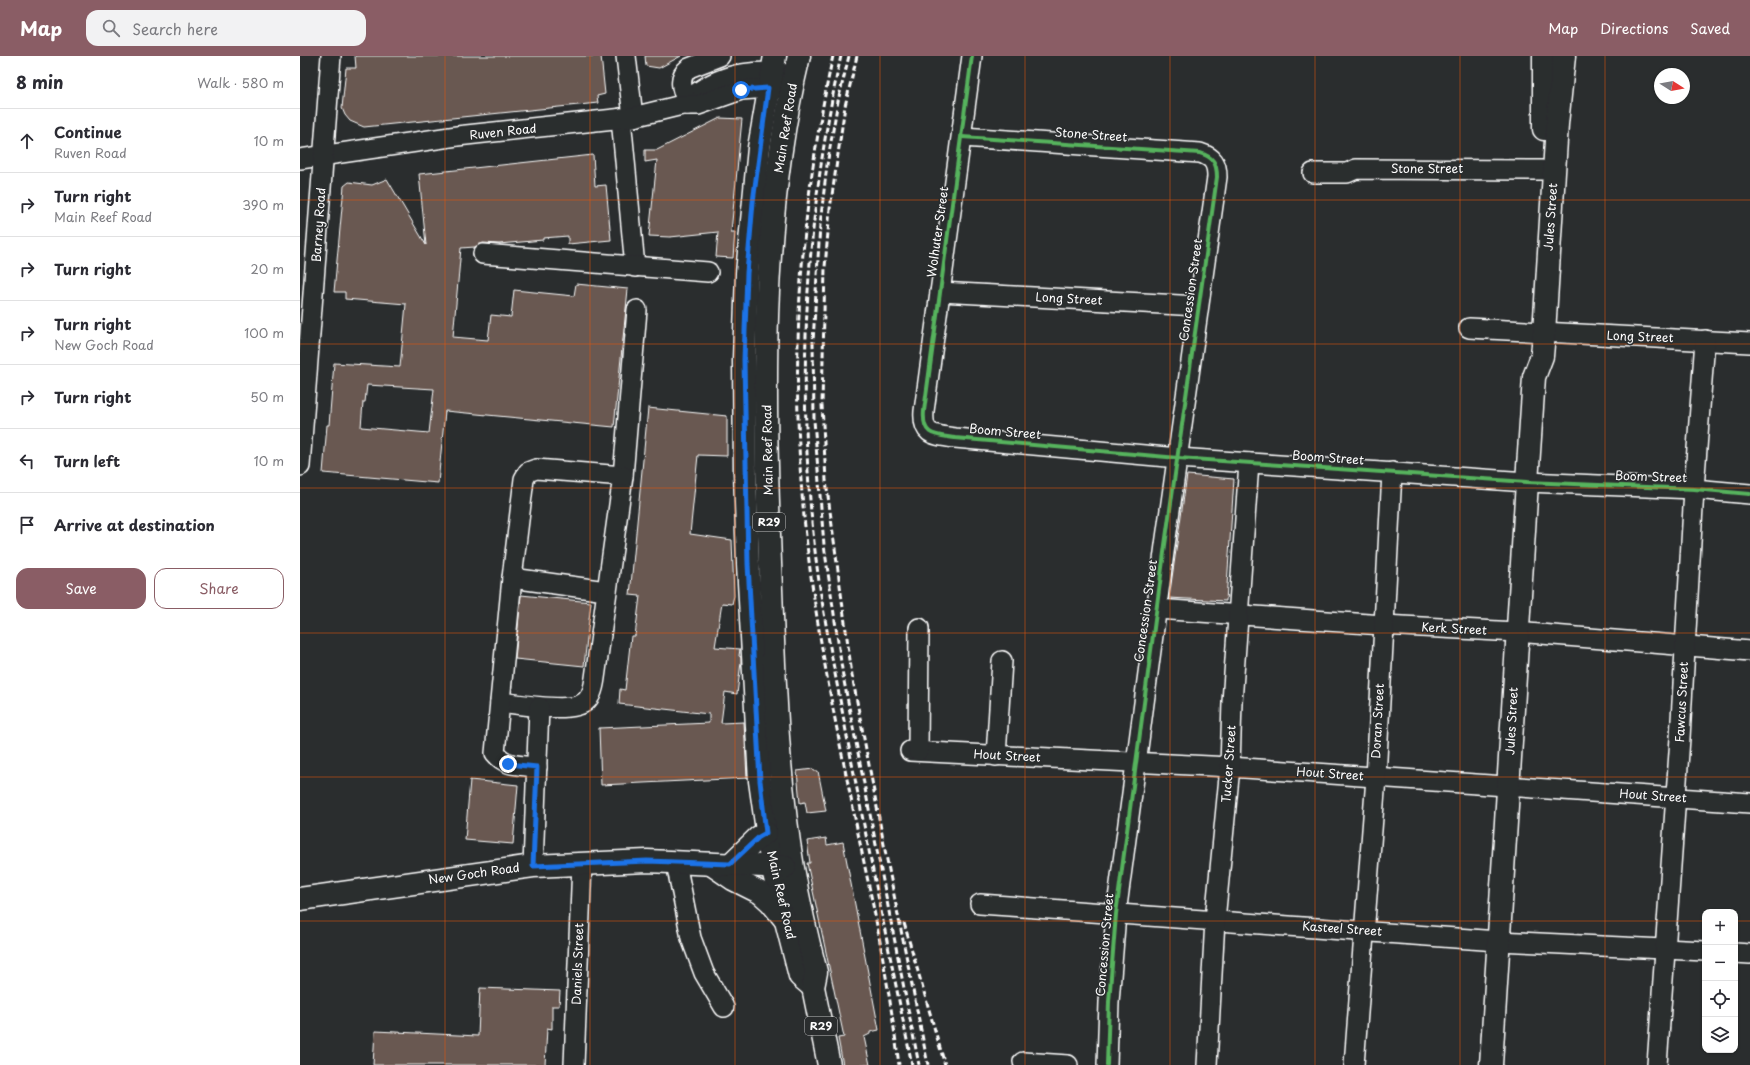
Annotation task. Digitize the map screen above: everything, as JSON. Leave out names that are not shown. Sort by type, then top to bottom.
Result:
[{"type":"main road","name":"Jules Street","points":[[1537,332],[1544,128],[1544,56]]},
{"type":"main road","name":"Jules Street","points":[[1491,1065],[1526,482],[1534,377],[1530,356],[1537,332],[1564,56]]},
{"type":"main road","name":"Main Reef Road","points":[[771,72],[753,202],[747,273],[744,360],[748,564],[760,781],[766,833],[782,867],[816,972],[812,987],[829,1065]]},
{"type":"main road","name":"Main Reef Road","points":[[796,73],[787,116],[775,202],[769,286],[767,367],[769,530],[777,711],[781,766],[782,867],[788,924],[800,976],[812,987]]},
{"type":"main road","points":[[766,833],[720,864],[733,879],[761,893],[771,902],[788,924]]},
{"type":"main road","name":"New Goch Road","points":[[300,899],[533,866],[647,861],[782,867]]},
{"type":"street","name":"Barney Road","points":[[300,466],[330,56]]},
{"type":"street","points":[[626,56],[627,118],[635,267]]},
{"type":"street","points":[[685,104],[680,82],[684,72],[689,68],[720,56]]},
{"type":"street","name":"Wolhuter Street","points":[[924,411],[972,56]]},
{"type":"street","name":"Ruven Road","points":[[685,104],[696,93],[744,64],[771,72],[796,73]]},
{"type":"street","name":"Ruven Road","points":[[300,159],[323,157],[457,136],[627,118],[685,104],[698,104],[741,90],[771,72]]},
{"type":"street","name":"Stone Street","points":[[962,137],[1200,153],[1207,155],[1215,162]]},
{"type":"street","name":"Ruven Road","points":[[300,170],[323,157]]},
{"type":"street","name":"Concession Street","points":[[1107,1065],[1109,1002],[1116,914],[1137,764],[1145,691],[1217,177],[1215,162]]},
{"type":"street","name":"Stone Street","points":[[1313,173],[1347,173],[1356,169],[1542,170]]},
{"type":"street","points":[[483,254],[708,272]]},
{"type":"street","name":"Long Street","points":[[940,292],[1198,306]]},
{"type":"street","points":[[500,702],[539,708],[578,706],[586,701],[592,692],[596,678],[606,591],[623,476],[637,310]]},
{"type":"street","name":"Long Street","points":[[1469,328],[1750,343]]},
{"type":"street","name":"Fawcus Street","points":[[1657,1065],[1705,340]]},
{"type":"street","name":"Boom Street","points":[[924,411],[923,421],[925,428],[930,433],[937,436],[1178,458],[1526,482],[1694,489],[1750,494]]},
{"type":"street","name":"Tucker Street","points":[[1207,1065],[1216,920],[1230,767],[1238,615],[1249,463]]},
{"type":"street","points":[[537,767],[508,764],[500,759],[495,752],[512,578],[524,480],[528,472],[536,469],[623,476]]},
{"type":"street","name":"Doran Street","points":[[1354,1065],[1376,778],[1392,472]]},
{"type":"street","points":[[512,578],[606,591]]},
{"type":"street","name":"Kerk Street","points":[[1157,609],[1383,625],[1518,632],[1750,651]]},
{"type":"street","name":"Hout Street","points":[[919,628],[914,751],[1137,764],[1230,767],[1750,803]]},
{"type":"street","points":[[996,756],[1002,661]]},
{"type":"street","points":[[533,866],[539,708]]},
{"type":"street","points":[[676,862],[691,938],[704,973],[724,1006]]},
{"type":"street","name":"Daniels Street","points":[[574,1065],[582,863]]},
{"type":"street","name":"Kasteel Street","points":[[980,904],[1498,941],[1702,951]]},
{"type":"street","points":[[1738,953],[1750,954]]},
{"type":"street","points":[[1022,1062],[1068,1065]]},
{"type":"building","points":[[355,56],[601,56],[605,94],[597,96],[598,103],[364,127],[350,121],[342,108],[346,68],[356,68]]},
{"type":"building","points":[[645,56],[681,56],[659,68],[646,66]]},
{"type":"building","points":[[720,118],[742,119],[731,232],[735,232],[733,258],[716,257],[718,232],[670,237],[649,236],[657,160],[645,162],[645,150],[657,150]]},
{"type":"building","points":[[593,155],[595,186],[606,185],[611,240],[568,244],[568,236],[499,244],[483,243],[475,247],[461,248],[453,337],[488,340],[491,315],[511,317],[514,290],[574,296],[576,284],[628,289],[614,427],[445,411],[438,483],[323,473],[334,363],[400,367],[406,304],[345,299],[345,292],[334,292],[344,186],[349,182],[372,185],[387,179],[426,245],[419,174]],"holes":[[[367,385],[434,389],[429,433],[361,427],[363,402],[365,402]]]},
{"type":"building","points":[[648,408],[727,416],[727,456],[698,455],[690,534],[732,540],[734,596],[732,604],[722,603],[715,647],[740,649],[739,656],[741,657],[741,662],[737,694],[725,692],[721,723],[744,722],[747,778],[601,785],[599,728],[709,723],[709,714],[619,704],[620,689],[625,690],[631,636],[635,636],[640,596],[630,595]]},
{"type":"building","points":[[1187,475],[1234,479],[1226,601],[1169,598]]},
{"type":"building","points":[[521,595],[591,602],[584,666],[515,659]]},
{"type":"building","points":[[813,769],[814,771],[818,771],[826,811],[807,813],[805,802],[800,803],[797,771]]},
{"type":"building","points":[[470,780],[518,785],[513,844],[465,840]]},
{"type":"building","points":[[826,838],[827,845],[843,842],[879,1030],[870,1032],[870,1034],[864,1037],[870,1065],[843,1065],[838,1038],[844,1037],[807,863],[810,863],[807,841]]},
{"type":"building","points":[[480,988],[560,991],[559,1006],[552,1006],[552,1029],[547,1028],[545,1065],[373,1065],[375,1031],[478,1036]]},
{"type":"railway","points":[[833,56],[821,116],[804,238],[798,361],[798,422],[801,484],[811,580],[822,650],[878,932],[891,1006],[899,1065]]},
{"type":"railway","points":[[841,56],[819,178],[807,302],[805,365],[809,489],[818,576],[826,627],[912,1065]]},
{"type":"railway","points":[[849,56],[838,101],[827,165],[820,225],[813,342],[814,420],[824,545],[843,676],[919,1065]]},
{"type":"railway","points":[[857,56],[845,106],[830,209],[825,267],[822,405],[826,481],[852,675],[928,1065]]},
{"type":"railway","points":[[904,923],[945,1065]]},
{"type":"cycle path","points":[[972,56],[924,411],[925,425],[927,430],[931,433],[955,438],[1178,458],[1527,482],[1694,489],[1750,494]]},
{"type":"cycle path","points":[[962,137],[1200,153],[1208,156],[1213,161],[1216,168],[1217,177],[1165,545],[1116,914],[1109,1002],[1107,1065]]},
{"type":"route","points":[[508,764],[537,767],[533,866],[647,861],[730,864],[759,837],[766,833],[760,781],[748,564],[744,422],[744,360],[747,273],[753,202],[768,88],[741,90]]}]
